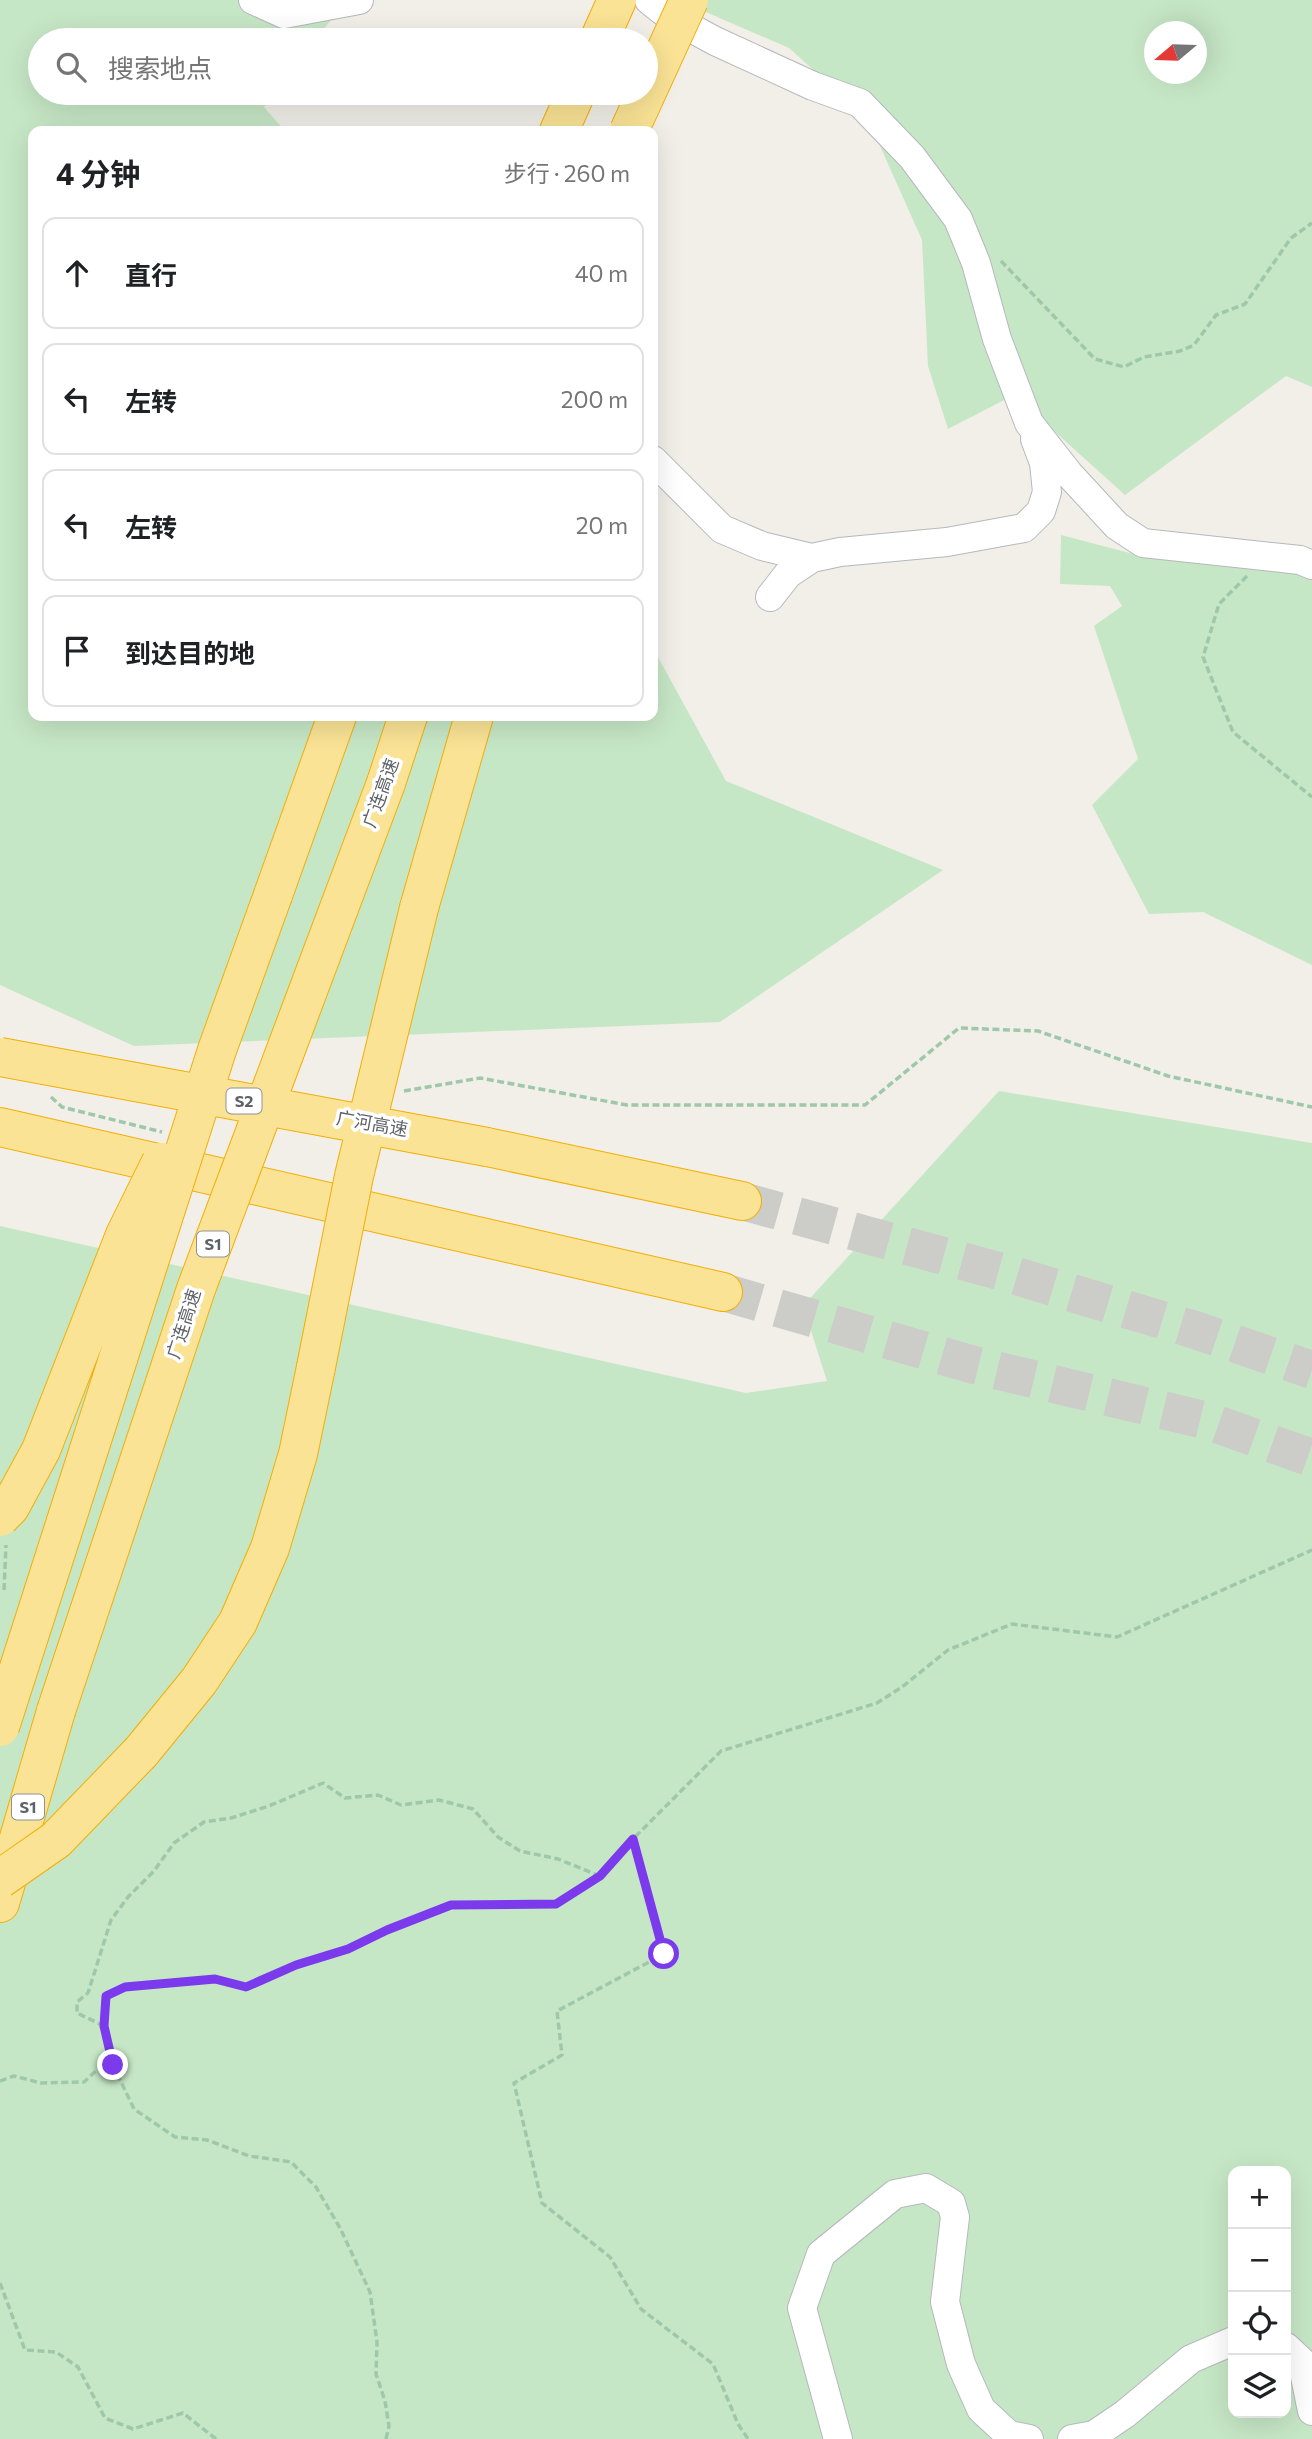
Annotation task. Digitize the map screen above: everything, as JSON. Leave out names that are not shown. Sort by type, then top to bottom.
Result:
[{"type":"highway","points":[[604,28],[617,0]]},
{"type":"highway","points":[[658,68],[689,0]]},
{"type":"highway","points":[[561,126],[571,105]]},
{"type":"highway","points":[[631,126],[641,105]]},
{"type":"highway","points":[[0,1727],[217,1050],[335,721]]},
{"type":"highway","name":"广连高速","points":[[0,1903],[56,1711],[195,1289],[386,783],[406,721]]},
{"type":"highway","points":[[0,1879],[55,1840],[141,1752],[199,1681],[237,1622],[270,1548],[298,1454],[354,1176],[419,908],[473,721]]},
{"type":"highway","points":[[3,1528],[10,1507],[41,1450],[125,1235],[217,1050]]},
{"type":"highway","name":"广河高速","points":[[0,1057],[487,1147],[741,1201]]},
{"type":"highway","points":[[0,1127],[723,1292]]},
{"type":"street","points":[[253,0],[284,14],[359,0]]},
{"type":"street","points":[[649,0],[669,16],[715,41],[813,86],[860,103],[912,157],[958,219],[971,249],[997,339],[1044,463],[1046,492],[1041,511],[1024,528],[947,542],[840,552],[812,558],[788,574],[770,597]]},
{"type":"street","points":[[1029,423],[1069,474],[1117,526],[1143,543],[1300,560],[1312,565]]},
{"type":"street","points":[[658,465],[722,529],[762,546],[812,558]]},
{"type":"street","points":[[838,2439],[802,2308],[821,2254],[895,2194],[926,2188],[951,2203],[955,2217],[945,2302],[961,2364],[981,2409],[1009,2435],[1029,2439]]},
{"type":"street","points":[[1072,2439],[1094,2435],[1125,2414],[1191,2359],[1228,2343]]},
{"type":"street","points":[[1291,2352],[1301,2362],[1312,2411]]},
{"type":"path","points":[[971,249],[994,254],[1095,359],[1124,367],[1144,357],[1180,351],[1194,345],[1216,315],[1245,304],[1291,238],[1312,223]]},
{"type":"path","points":[[1265,557],[1219,604],[1203,657],[1233,732],[1312,797]]},
{"type":"path","points":[[402,1091],[480,1078],[627,1105],[865,1105],[959,1028],[1038,1031],[1168,1076],[1312,1107]]},
{"type":"path","points":[[44,1090],[62,1107],[169,1134]]},
{"type":"path","points":[[3,1528],[4,1590]]},
{"type":"path","points":[[386,2439],[389,2426],[385,2401],[376,2374],[377,2342],[370,2292],[340,2228],[316,2187],[291,2162],[249,2156],[207,2140],[175,2137],[134,2109],[113,2065],[104,2026],[106,1996],[125,1987],[215,1979],[246,1987],[296,1965],[348,1949],[387,1930],[451,1905],[556,1904],[600,1876],[721,1751],[877,1703],[902,1687],[948,1650],[1012,1624],[1117,1637],[1312,1550]]},
{"type":"path","points":[[104,2026],[77,2013],[77,2002],[88,1993],[111,1920],[128,1897],[155,1871],[174,1843],[204,1822],[230,1818],[323,1783],[345,1798],[378,1795],[401,1805],[439,1800],[473,1809],[498,1837],[520,1851],[558,1858],[600,1876]]},
{"type":"path","points":[[633,1839],[664,1954],[556,2011],[562,2055],[514,2083],[542,2203],[610,2257],[641,2309],[713,2364],[738,2424],[748,2439]]},
{"type":"path","points":[[0,2081],[14,2076],[41,2083],[84,2082],[97,2070],[113,2065]]},
{"type":"path","points":[[0,2283],[25,2350],[56,2352],[78,2367],[105,2418],[133,2429],[183,2413],[216,2439]]},
{"type":"green space","points":[[0,0],[347,0],[325,28],[28,28],[28,105],[265,105],[264,107],[281,126],[28,126],[28,721],[658,721],[658,657],[726,781],[943,870],[720,1022],[134,1046],[0,985]]},
{"type":"green space","points":[[678,0],[1312,0],[1312,387],[1286,376],[1125,495],[1014,395],[948,429],[928,366],[922,240],[868,119],[789,48]]},
{"type":"green space","points":[[1061,535],[1145,557],[1292,571],[1312,579],[1312,965],[1203,912],[1149,914],[1092,805],[1138,759],[1094,626],[1122,606],[1110,586],[1060,584]]},
{"type":"green space","points":[[999,1091],[1312,1143],[1312,2439],[0,2439],[0,1226],[746,1393],[827,1381],[803,1306]]},
{"type":"tunnel","points":[[742,1201],[1006,1273],[1195,1330],[1312,1370]]},
{"type":"tunnel","points":[[723,1292],[974,1365],[1208,1421],[1312,1458]]},
{"type":"route","points":[[113,2065],[104,2026],[106,1996],[125,1987],[215,1979],[246,1987],[296,1965],[348,1949],[387,1930],[451,1905],[556,1904],[600,1876],[633,1839],[664,1954]]}]
